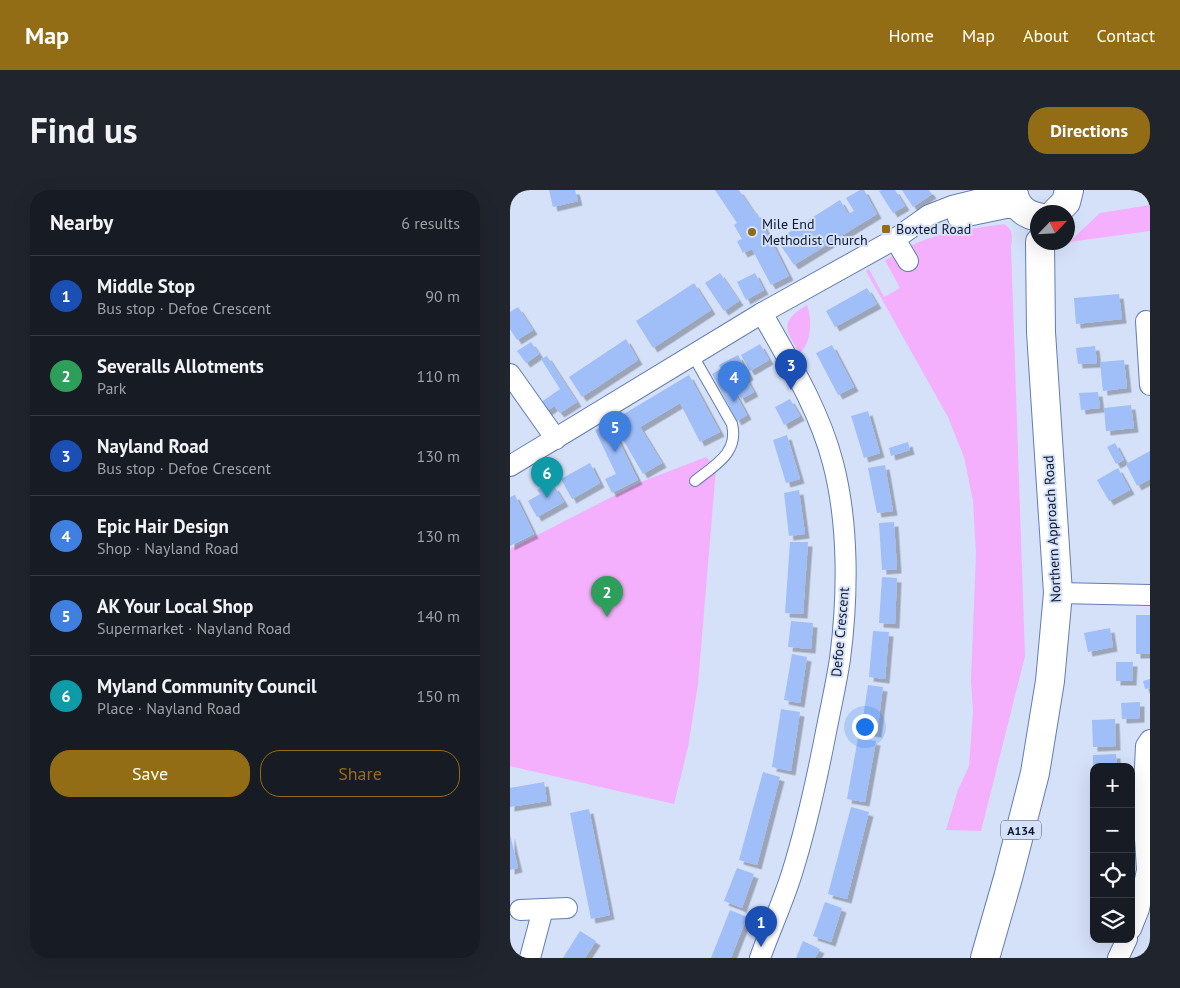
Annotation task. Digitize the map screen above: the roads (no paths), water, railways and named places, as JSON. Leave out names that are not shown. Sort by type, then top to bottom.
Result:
[{"type":"main road","points":[[1063,205],[1066,202],[1069,190]]},
{"type":"main road","name":"Northern Approach Road","points":[[985,958],[1036,773],[1050,681],[1058,593],[1041,332],[1040,250]]},
{"type":"street","points":[[510,466],[692,354],[899,236],[955,218],[1006,208],[1020,201]]},
{"type":"street","points":[[899,236],[908,261]]},
{"type":"street","name":"Defoe Crescent","points":[[760,958],[792,874],[810,810],[840,659],[844,602],[844,540],[841,502],[833,463],[811,404],[762,313]]},
{"type":"street","points":[[1146,321],[1150,386]]},
{"type":"street","points":[[510,374],[556,439]]},
{"type":"street","points":[[1058,593],[1150,595]]},
{"type":"street","points":[[1135,920],[1139,910],[1147,870],[1143,808],[1146,746],[1150,740]]},
{"type":"street","points":[[520,910],[567,908]]},
{"type":"street","points":[[530,958],[544,909]]},
{"type":"street","points":[[1118,958],[1125,943]]},
{"type":"lane","points":[[692,354],[732,424],[734,432],[733,443],[728,452],[720,462],[695,481]]},
{"type":"place","name":"Boxted Road","points":[[886,229]]},
{"type":"place","name":"Mile End Methodist Church","points":[[752,232]]},
{"type":"place","name":"Nayland Road","points":[[791,390]]},
{"type":"place","name":"Epic Hair Design","points":[[734,402]]},
{"type":"place","name":"AK Your Local Shop","points":[[615,452]]},
{"type":"place","name":"Myland Community Council","points":[[547,498]]},
{"type":"place","name":"Severalls Allotments","points":[[607,617]]},
{"type":"place","name":"Middle Stop","points":[[761,947]]}]
